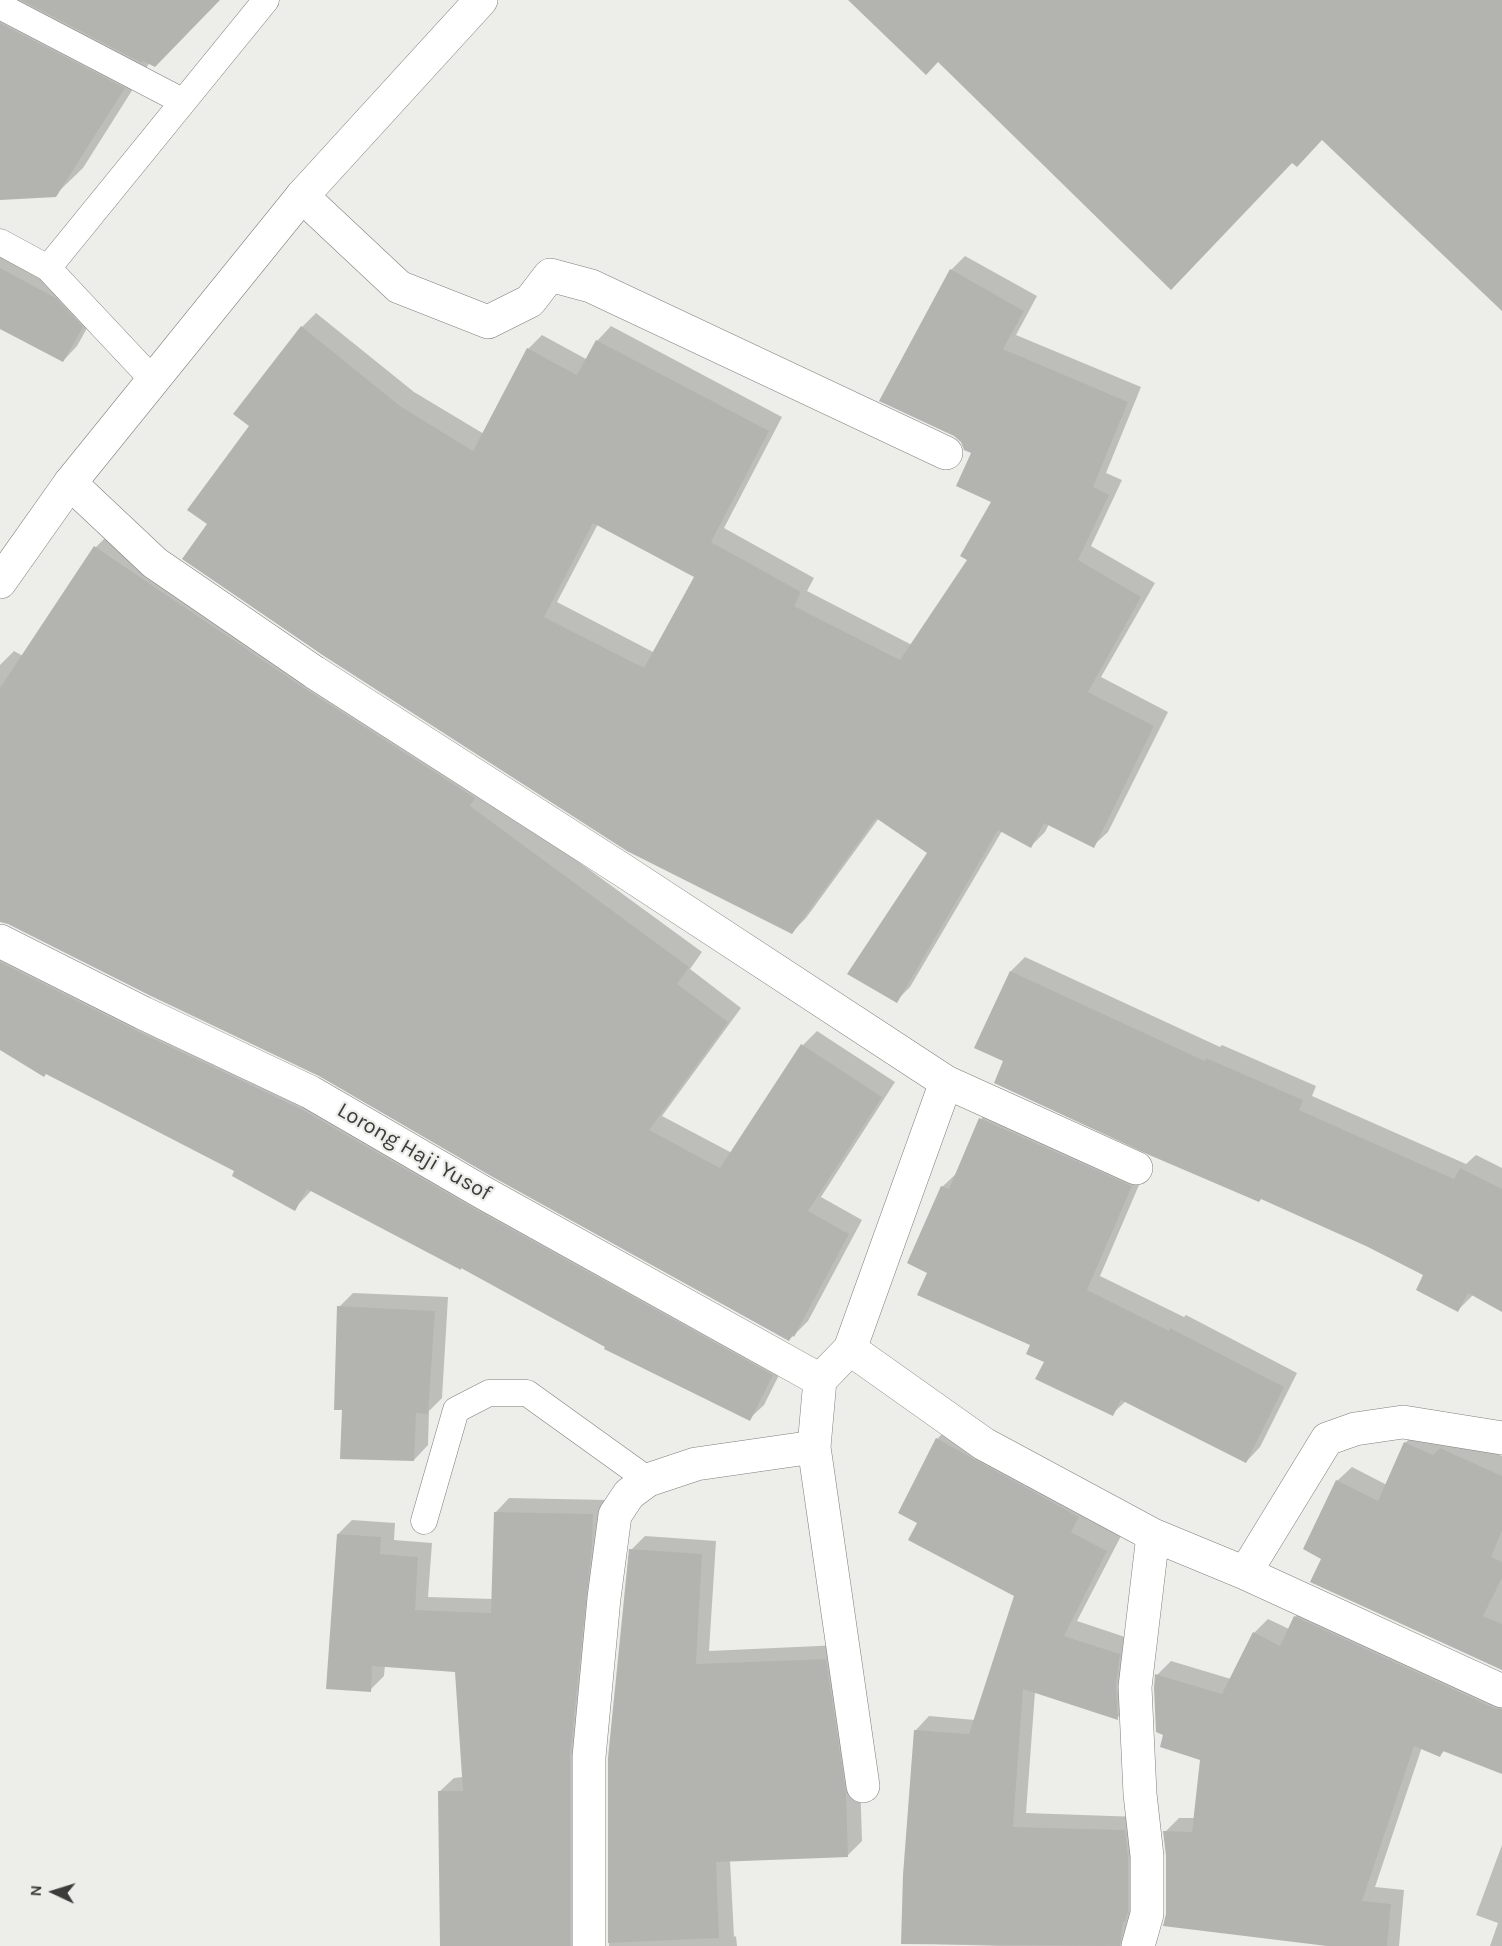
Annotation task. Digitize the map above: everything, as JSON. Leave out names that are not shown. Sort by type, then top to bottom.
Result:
[{"type":"street","points":[[0,582],[69,483],[302,196],[481,0]]},
{"type":"street","points":[[302,196],[399,286],[477,318],[488,322],[530,301],[550,275],[591,286],[946,453]]},
{"type":"street","points":[[69,483],[155,563],[314,672],[624,870],[946,1082],[1136,1168]]},
{"type":"street","name":"Lorong Haji Yusof","points":[[0,941],[143,1013],[310,1092],[482,1192],[820,1380]]},
{"type":"street","points":[[863,1786],[814,1447],[820,1380],[850,1349],[946,1082]]},
{"type":"street","points":[[850,1349],[984,1444],[1154,1535],[1245,1572],[1502,1691]]},
{"type":"street","points":[[1245,1572],[1327,1439],[1355,1429],[1403,1422],[1502,1438]]},
{"type":"street","points":[[589,1946],[589,1757],[604,1598],[615,1515],[629,1494],[648,1480],[696,1464],[814,1447]]},
{"type":"street","points":[[1138,1946],[1147,1914],[1147,1868],[1140,1794],[1136,1687],[1154,1535]]},
{"type":"lane","points":[[48,268],[266,0]]},
{"type":"lane","points":[[0,6],[182,101]]},
{"type":"lane","points":[[0,242],[48,268],[153,380]]},
{"type":"lane","points":[[424,1521],[456,1410],[489,1393],[527,1393],[648,1480]]},
{"type":"building","points":[[21,0],[220,0],[155,67],[143,61],[142,63]]},
{"type":"building","points":[[848,0],[1502,0],[1502,311],[1322,140],[1297,167],[1292,163],[1171,290],[938,62],[926,75]]},
{"type":"building","points":[[0,23],[125,88],[56,197],[0,200]]},
{"type":"building","points":[[0,268],[56,298],[83,327],[63,362],[0,329]]},
{"type":"building","points":[[950,269],[1024,311],[1003,349],[1128,402],[1093,487],[1109,495],[1078,560],[1141,597],[1088,692],[1154,726],[1094,848],[1044,823],[1031,848],[998,830],[897,1003],[847,974],[927,853],[876,818],[792,934],[627,851],[324,656],[182,559],[207,524],[187,510],[249,426],[233,414],[301,326],[400,406],[473,451],[527,348],[577,375],[596,340],[769,431],[711,542],[801,592],[794,606],[900,660],[967,560],[960,556],[991,502],[956,486],[971,453],[964,450],[961,442],[954,436],[879,401]],"holes":[[[593,523],[694,577],[644,668],[544,617]]]},
{"type":"building","points":[[94,546],[304,688],[475,798],[470,806],[689,967],[677,984],[728,1022],[649,1130],[720,1168],[801,1044],[882,1097],[808,1211],[849,1234],[794,1337],[792,1335],[789,1341],[491,1176],[319,1076],[0,922],[0,688]]},
{"type":"building","points":[[0,962],[135,1030],[301,1109],[473,1208],[773,1375],[750,1421],[604,1349],[605,1347],[461,1268],[461,1270],[307,1189],[295,1211],[232,1176],[234,1171],[46,1074],[44,1077],[0,1050]]},
{"type":"building","points":[[1010,971],[1205,1061],[1206,1058],[1303,1100],[1299,1110],[1454,1179],[1460,1168],[1502,1189],[1502,1312],[1468,1293],[1458,1312],[1416,1290],[1423,1275],[1366,1246],[1261,1199],[1259,1202],[1147,1154],[994,1083],[1003,1061],[974,1048]]},
{"type":"building","points":[[979,1118],[1132,1186],[1087,1290],[1169,1331],[1170,1328],[1284,1387],[1246,1463],[1121,1400],[1113,1416],[1035,1379],[1044,1362],[1026,1354],[1030,1345],[917,1295],[927,1273],[907,1263],[941,1186],[949,1189]]},
{"type":"building","points":[[337,1306],[435,1311],[428,1414],[416,1413],[414,1461],[340,1459],[342,1410],[334,1410]]},
{"type":"building","points":[[936,1438],[1079,1517],[1071,1532],[1107,1551],[1064,1636],[1120,1654],[1116,1685],[1118,1720],[1023,1689],[1013,1827],[1125,1830],[1128,1857],[1128,1911],[1125,1922],[1123,1922],[1120,1946],[901,1944],[903,1875],[914,1730],[969,1734],[1014,1596],[908,1540],[917,1523],[898,1513]]},
{"type":"building","points":[[1404,1442],[1433,1455],[1440,1448],[1502,1476],[1502,1531],[1491,1557],[1502,1562],[1502,1578],[1483,1616],[1502,1624],[1502,1670],[1310,1582],[1321,1559],[1303,1549],[1336,1480],[1378,1501]]},
{"type":"building","points":[[494,1512],[593,1514],[592,1545],[570,1755],[570,1946],[440,1946],[438,1791],[463,1791],[455,1672],[372,1666],[371,1692],[326,1689],[337,1534],[381,1537],[380,1554],[418,1557],[415,1610],[491,1613]]},
{"type":"building","points":[[629,1549],[702,1554],[696,1664],[826,1659],[846,1793],[848,1857],[716,1862],[719,1938],[608,1943],[608,1758]]},
{"type":"building","points":[[1294,1616],[1494,1708],[1502,1709],[1502,1774],[1443,1751],[1440,1757],[1414,1746],[1362,1901],[1391,1904],[1387,1946],[1327,1946],[1163,1926],[1166,1914],[1166,1856],[1163,1831],[1192,1832],[1200,1760],[1160,1747],[1163,1735],[1156,1732],[1155,1674],[1222,1694],[1253,1632],[1280,1646]]}]
